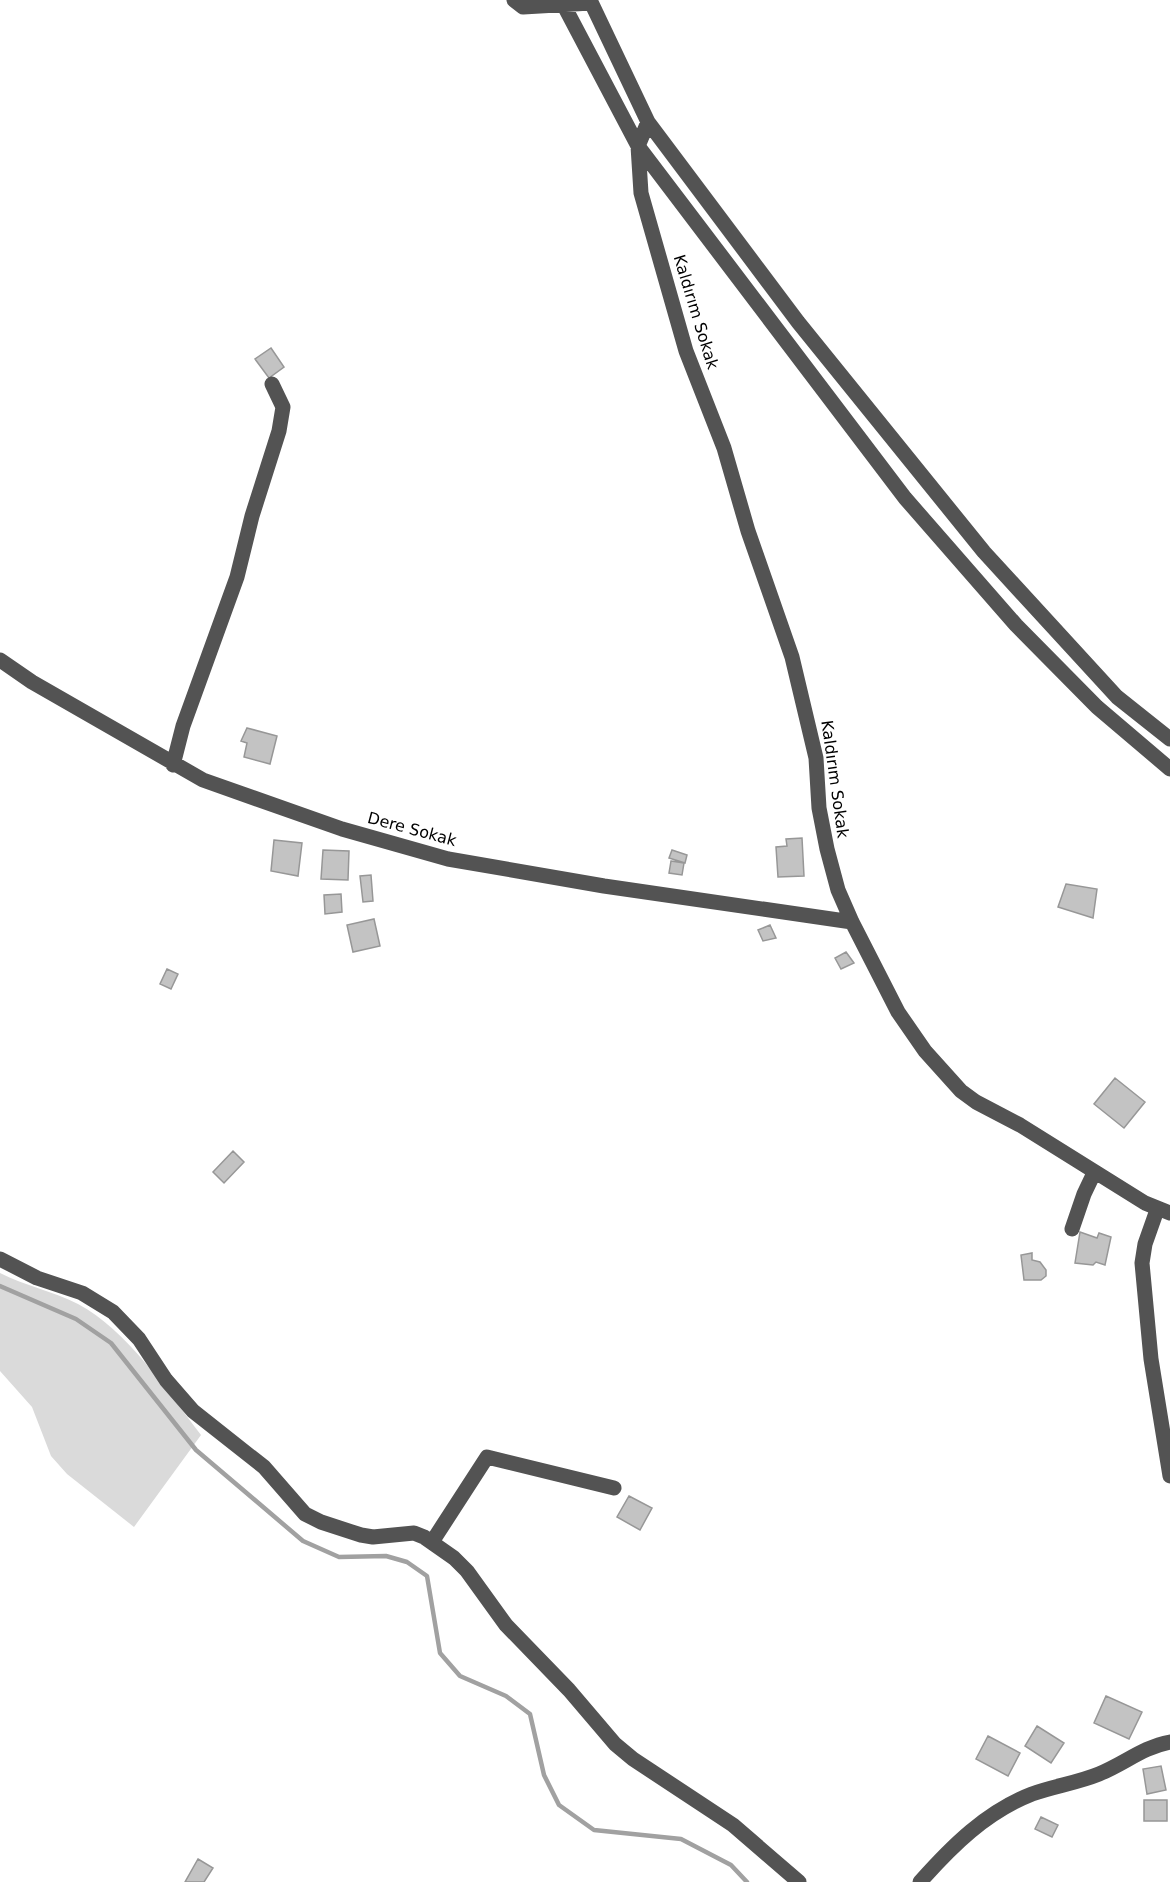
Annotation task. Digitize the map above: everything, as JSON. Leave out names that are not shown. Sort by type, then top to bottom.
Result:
[{"type":"street","points":[[514,0],[523,7],[591,1],[648,122],[798,322],[984,552],[1117,697],[1170,739]]},
{"type":"street","name":"Kaldırım Sokak","points":[[562,3],[638,146],[641,193],[686,351],[724,448],[748,531],[792,657],[816,758],[819,808],[826,849],[838,890],[852,921],[898,1012],[945,1075],[975,1102],[1020,1125],[1094,1173],[1164,1211]]},
{"type":"street","name":"Kaldırım Sokak","points":[[638,146],[648,122]]},
{"type":"street","points":[[638,146],[904,498],[1016,625],[1097,707],[1170,769]]},
{"type":"street","points":[[173,765],[183,726],[237,577],[252,516],[279,431],[283,407],[272,384]]},
{"type":"street","name":"Dere Sokak","points":[[0,660],[32,682],[151,749],[173,765],[203,780],[342,829],[448,859],[604,886],[852,921]]},
{"type":"street","points":[[1072,1229],[1094,1173]]},
{"type":"street","points":[[1164,1211],[1145,1244],[1142,1263],[1151,1359],[1170,1476]]},
{"type":"street","points":[[0,1259],[37,1278],[82,1293],[113,1312],[139,1338],[186,1403],[264,1467],[305,1514],[321,1522],[362,1535],[374,1537],[414,1533],[432,1542],[467,1571],[506,1625],[569,1690],[615,1744],[633,1759],[733,1825],[799,1882]]},
{"type":"street","points":[[432,1542],[488,1457],[614,1488]]},
{"type":"street","points":[[920,1882],[969,1833],[1007,1806],[1035,1793],[1101,1774],[1139,1751],[1170,1742]]},
{"type":"shaded area","points":[[0,1273],[68,1299],[96,1315],[113,1329],[145,1363],[201,1435],[134,1527],[67,1474],[51,1456],[32,1407],[0,1371]]},
{"type":"building","points":[[271,348],[284,367],[269,378],[255,359]]},
{"type":"building","points":[[247,728],[277,736],[270,764],[244,757],[247,743],[241,741]]},
{"type":"building","points":[[802,838],[804,876],[778,877],[776,847],[787,846],[786,839]]},
{"type":"building","points":[[274,840],[302,843],[298,876],[271,871]]},
{"type":"building","points":[[323,850],[349,851],[348,880],[321,879]]},
{"type":"building","points":[[672,850],[687,855],[685,863],[669,858]]},
{"type":"building","points":[[671,861],[684,863],[682,875],[669,873]]},
{"type":"building","points":[[371,875],[373,901],[363,902],[360,876]]},
{"type":"building","points":[[1066,884],[1097,889],[1093,918],[1058,907]]},
{"type":"building","points":[[341,894],[342,912],[325,914],[324,895]]},
{"type":"building","points":[[374,919],[380,946],[353,952],[347,925]]},
{"type":"building","points":[[770,925],[776,938],[763,941],[758,930]]},
{"type":"building","points":[[846,952],[854,963],[841,969],[835,958]]},
{"type":"building","points":[[167,969],[178,974],[171,989],[160,984]]},
{"type":"building","points":[[1115,1078],[1145,1102],[1124,1128],[1094,1104]]},
{"type":"building","points":[[233,1151],[244,1162],[224,1183],[213,1172]]},
{"type":"building","points":[[1080,1232],[1097,1238],[1099,1233],[1111,1237],[1105,1265],[1096,1262],[1093,1265],[1075,1263]]},
{"type":"building","points":[[1032,1253],[1032,1260],[1040,1262],[1046,1270],[1046,1276],[1041,1280],[1024,1280],[1021,1255]]},
{"type":"building","points":[[629,1496],[652,1508],[640,1530],[617,1517]]},
{"type":"building","points":[[1106,1696],[1142,1712],[1129,1739],[1094,1723]]},
{"type":"building","points":[[1037,1726],[1064,1743],[1051,1763],[1025,1746]]},
{"type":"building","points":[[988,1736],[1020,1753],[1008,1776],[976,1759]]},
{"type":"building","points":[[1161,1766],[1166,1790],[1147,1794],[1143,1769]]},
{"type":"building","points":[[1144,1800],[1167,1800],[1167,1821],[1144,1821]]},
{"type":"building","points":[[1041,1817],[1058,1825],[1052,1837],[1035,1829]]},
{"type":"building","points":[[198,1859],[213,1868],[204,1882],[185,1882]]},
{"type":"waterway","points":[[0,1286],[76,1319],[111,1343],[196,1450],[303,1541],[339,1557],[386,1556],[407,1562],[427,1576],[440,1653],[460,1676],[506,1696],[530,1714],[544,1775],[559,1805],[594,1830],[681,1839],[731,1865],[747,1882]]}]
